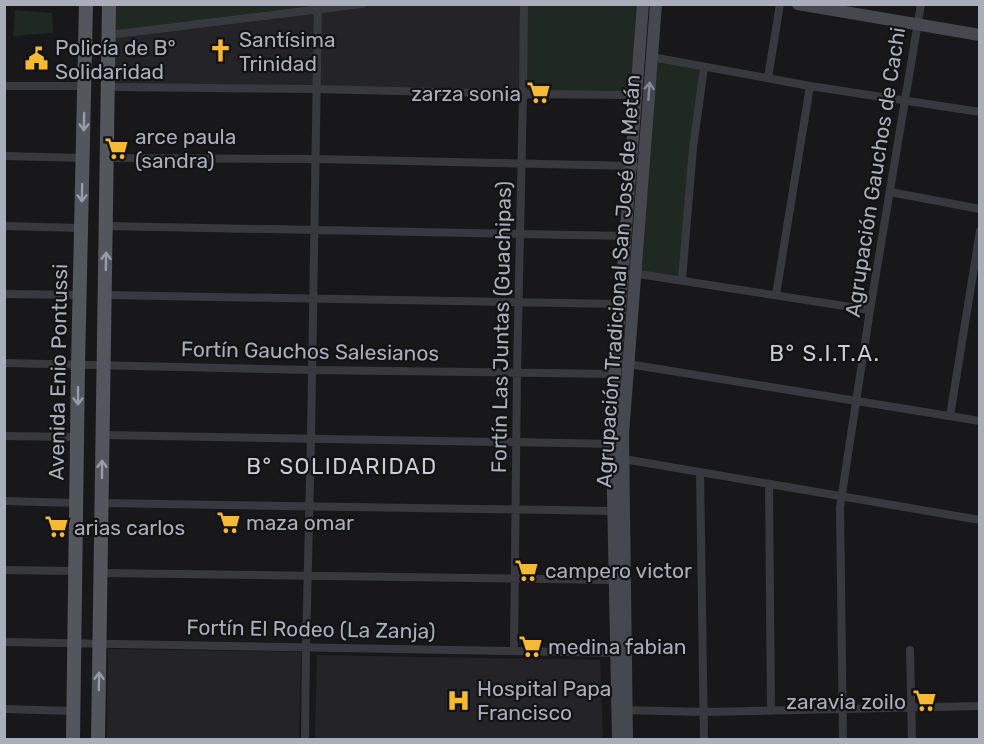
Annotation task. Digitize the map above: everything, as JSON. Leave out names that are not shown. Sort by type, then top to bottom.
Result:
[{"type":"main road","name":"Avenida Enio Pontussi","points":[[73,740],[86,4]]},
{"type":"main road","points":[[98,740],[109,4]]},
{"type":"street","points":[[109,35],[318,7],[362,4]]},
{"type":"street","name":"Fortín Las Juntas (Guachipas)","points":[[514,651],[524,4]]},
{"type":"street","name":"Agrupación Tradicional San José de Metán","points":[[618,444],[620,366],[636,273],[636,95],[643,4]]},
{"type":"street","name":"Agrupación Tradicional San José de Metán","points":[[621,653],[615,580],[613,511],[618,444],[620,304],[626,236],[652,57],[656,4]]},
{"type":"street","points":[[768,78],[780,4]]},
{"type":"street","points":[[798,4],[980,35]]},
{"type":"street","name":"Agrupación Gauchos de Cachi","points":[[843,740],[841,496],[921,4]]},
{"type":"street","points":[[306,740],[318,7]]},
{"type":"street","points":[[652,57],[810,86],[980,112]]},
{"type":"street","points":[[682,280],[693,148],[704,67]]},
{"type":"street","points":[[4,86],[85,86]]},
{"type":"street","points":[[776,295],[810,86]]},
{"type":"street","points":[[109,87],[636,95]]},
{"type":"street","points":[[4,156],[83,158]]},
{"type":"street","points":[[108,158],[315,159],[637,166]]},
{"type":"street","points":[[890,192],[980,209]]},
{"type":"street","points":[[4,226],[81,228]]},
{"type":"street","points":[[106,226],[626,236]]},
{"type":"street","points":[[950,416],[980,231]]},
{"type":"street","points":[[622,272],[870,310]]},
{"type":"street","points":[[4,294],[80,295]]},
{"type":"street","points":[[105,295],[620,304]]},
{"type":"street","name":"Fortín Gauchos Salesianos","points":[[4,363],[517,373],[620,366],[980,421]]},
{"type":"street","points":[[102,435],[618,444]]},
{"type":"street","points":[[4,436],[78,437]]},
{"type":"street","points":[[617,458],[980,520]]},
{"type":"street","name":"Agrupación Tradicional San José de Metán","points":[[617,458],[622,710],[627,740]]},
{"type":"street","points":[[700,472],[704,740]]},
{"type":"street","points":[[769,484],[771,711]]},
{"type":"street","points":[[4,501],[77,503]]},
{"type":"street","points":[[102,503],[613,511]]},
{"type":"street","points":[[4,570],[76,571]]},
{"type":"street","points":[[101,573],[615,580]]},
{"type":"street","name":"Fortín El Rodeo (La Zanja)","points":[[4,642],[621,653]]},
{"type":"street","points":[[910,650],[912,740]]},
{"type":"street","points":[[622,710],[704,712],[979,705]]},
{"type":"street","points":[[4,709],[74,711]]},
{"type":"street","name":"Agrupación Tradicional San José de Metán","points":[[618,740],[622,710]]},
{"type":"shaded area","points":[[112,5],[315,5],[315,9],[112,34]]},
{"type":"shaded area","points":[[362,5],[524,5],[523,94],[110,86],[110,36]]},
{"type":"shaded area","points":[[524,5],[645,5],[636,95],[523,94]]},
{"type":"shaded area","points":[[15,10],[52,13],[53,33],[13,36]]},
{"type":"shaded area","points":[[652,57],[704,67],[682,280],[636,273]]},
{"type":"shaded area","points":[[108,649],[301,652],[299,739],[107,739]]},
{"type":"shaded area","name":"Hospital Papa Francisco","points":[[317,655],[600,660],[603,739],[315,739]]},
{"type":"place","name":"Santísima Trinidad","points":[[221,51]]},
{"type":"place","name":"Policía de B° Solidaridad","points":[[37,59]]},
{"type":"place","name":"zarza sonia","points":[[539,93]]},
{"type":"place","name":"arce paula (sandra)","points":[[117,148]]},
{"type":"place","name":"maza omar","points":[[228,522]]},
{"type":"place","name":"arias carlos","points":[[56,527]]},
{"type":"place","name":"campero victor","points":[[527,570]]},
{"type":"place","name":"medina fabian","points":[[530,646]]},
{"type":"place","name":"Hospital Papa Francisco","points":[[459,700]]},
{"type":"place","name":"zaravia zoilo","points":[[924,701]]},
{"type":"district","name":"B° S.I.T.A.","points":[[825,353]]},
{"type":"district","name":"B° SOLIDARIDAD","points":[[342,466]]}]
